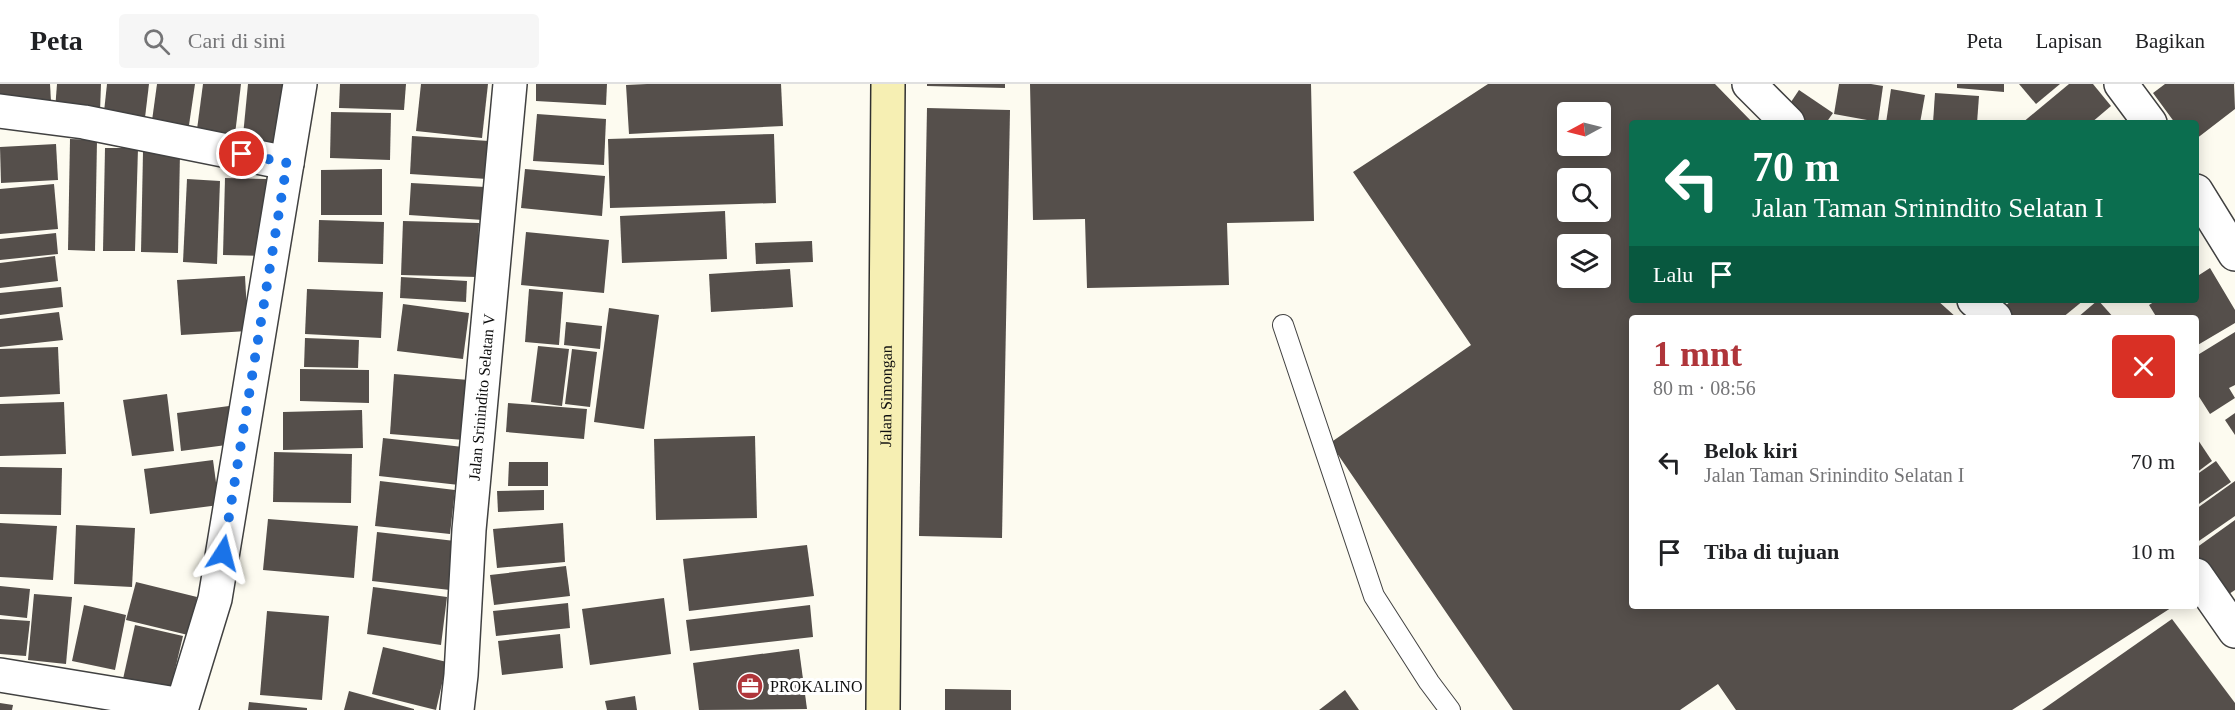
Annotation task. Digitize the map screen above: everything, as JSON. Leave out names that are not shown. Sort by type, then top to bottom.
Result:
[{"type":"main road","name":"Jalan Simongan","points":[[884,710],[888,84]]},
{"type":"street","points":[[0,675],[182,707],[215,599],[300,84]]},
{"type":"street","name":"Jalan Srinindito Selatan V","points":[[457,710],[469,530],[510,84]]},
{"type":"street","points":[[1749,84],[1785,120]]},
{"type":"street","points":[[2121,84],[2148,120]]},
{"type":"street","points":[[0,111],[84,122],[287,163]]},
{"type":"street","points":[[2199,196],[2235,254]]},
{"type":"street","points":[[1978,303],[1992,315]]},
{"type":"street","points":[[2199,579],[2235,631]]},
{"type":"lane","points":[[1283,325],[1374,596],[1429,682],[1450,710]]},
{"type":"building","points":[[0,84],[50,84],[51,101],[0,104]]},
{"type":"building","points":[[57,84],[101,84],[100,112],[55,110]]},
{"type":"building","points":[[107,84],[149,84],[144,126],[103,121]]},
{"type":"building","points":[[157,84],[195,84],[188,132],[151,128]]},
{"type":"building","points":[[203,84],[241,84],[234,143],[196,137]]},
{"type":"building","points":[[248,84],[292,84],[285,150],[242,146]]},
{"type":"building","points":[[340,84],[406,84],[404,110],[339,108]]},
{"type":"building","points":[[421,84],[488,84],[482,138],[416,131]]},
{"type":"building","points":[[536,84],[607,84],[606,105],[536,101]]},
{"type":"building","points":[[781,84],[783,126],[629,134],[626,85]]},
{"type":"building","points":[[927,84],[1005,84],[1005,88],[927,86]]},
{"type":"building","points":[[1030,84],[1311,84],[1314,221],[1227,223],[1229,285],[1087,288],[1085,219],[1033,220]]},
{"type":"building","points":[[1488,84],[1715,84],[1750,120],[1629,120],[1629,303],[1940,303],[1954,315],[1629,315],[1629,609],[2169,609],[2012,710],[1736,710],[1718,684],[1680,710],[1513,710],[1330,443],[1471,345],[1353,172]]},
{"type":"building","points":[[1839,84],[1883,86],[1878,120],[1834,114]]},
{"type":"building","points":[[1957,84],[2004,84],[2004,92],[1957,88]]},
{"type":"building","points":[[2019,84],[2060,84],[2036,104]]},
{"type":"building","points":[[2069,84],[2093,84],[2111,106],[2095,120],[2026,120]]},
{"type":"building","points":[[2165,84],[2234,84],[2235,109],[2199,137],[2199,120],[2173,120],[2153,93]]},
{"type":"building","points":[[1891,89],[1925,95],[1921,120],[1886,120]]},
{"type":"building","points":[[1799,90],[1833,113],[1828,120],[1798,120],[1785,111]]},
{"type":"building","points":[[1935,93],[1979,96],[1977,120],[1933,120]]},
{"type":"building","points":[[927,108],[1010,110],[1002,538],[919,536]]},
{"type":"building","points":[[331,112],[391,113],[390,160],[330,158]]},
{"type":"building","points":[[537,114],[606,119],[604,165],[533,161]]},
{"type":"building","points":[[774,134],[776,203],[610,208],[608,139]]},
{"type":"building","points":[[412,136],[489,141],[487,179],[410,174]]},
{"type":"building","points":[[70,139],[97,140],[95,251],[68,250]]},
{"type":"building","points":[[56,144],[58,180],[1,183],[0,147]]},
{"type":"building","points":[[105,148],[138,148],[135,251],[103,251]]},
{"type":"building","points":[[143,152],[180,153],[178,253],[141,252]]},
{"type":"building","points":[[382,169],[382,215],[321,215],[321,170]]},
{"type":"building","points":[[525,169],[605,176],[602,216],[521,208]]},
{"type":"building","points":[[225,178],[269,179],[267,256],[223,255]]},
{"type":"building","points":[[187,179],[220,181],[217,264],[183,262]]},
{"type":"building","points":[[411,183],[485,187],[483,220],[409,215]]},
{"type":"building","points":[[54,184],[58,229],[0,234],[0,189]]},
{"type":"building","points":[[725,211],[727,259],[622,263],[620,216]]},
{"type":"building","points":[[319,220],[384,222],[383,264],[318,262]]},
{"type":"building","points":[[403,221],[479,223],[477,277],[401,275]]},
{"type":"building","points":[[526,232],[609,240],[604,293],[521,285]]},
{"type":"building","points":[[56,233],[58,254],[0,260],[0,239]]},
{"type":"building","points":[[812,241],[813,262],[756,264],[755,243]]},
{"type":"building","points":[[55,256],[58,281],[0,288],[0,263]]},
{"type":"building","points":[[2210,268],[2235,310],[2235,323],[2199,344],[2199,315],[2155,315],[2149,305],[2152,303],[2199,303],[2199,275]]},
{"type":"building","points":[[790,269],[793,307],[711,312],[709,274]]},
{"type":"building","points":[[245,276],[248,331],[181,335],[177,280]]},
{"type":"building","points":[[401,277],[467,281],[466,302],[400,298]]},
{"type":"building","points":[[61,287],[63,307],[0,315],[0,293]]},
{"type":"building","points":[[307,289],[383,292],[381,338],[305,334]]},
{"type":"building","points":[[529,289],[563,292],[559,345],[525,342]]},
{"type":"building","points":[[2009,303],[2080,303],[2066,315],[2011,315],[2004,307]]},
{"type":"building","points":[[2094,303],[2101,303],[2111,315],[2080,315]]},
{"type":"building","points":[[403,304],[469,313],[463,359],[397,351]]},
{"type":"building","points":[[609,308],[659,315],[644,429],[594,422]]},
{"type":"building","points":[[59,312],[63,340],[0,347],[0,319]]},
{"type":"building","points":[[566,322],[602,326],[600,349],[564,345]]},
{"type":"building","points":[[2235,332],[2235,385],[2229,388],[2235,398],[2210,414],[2199,397],[2199,354]]},
{"type":"building","points":[[305,338],[359,340],[358,368],[304,367]]},
{"type":"building","points":[[538,346],[569,349],[562,406],[531,402]]},
{"type":"building","points":[[58,347],[60,394],[0,397],[0,349]]},
{"type":"building","points":[[572,349],[597,352],[590,407],[565,404]]},
{"type":"building","points":[[300,369],[369,370],[369,403],[300,401]]},
{"type":"building","points":[[394,374],[469,380],[464,440],[390,434]]},
{"type":"building","points":[[167,394],[174,451],[132,456],[123,400]]},
{"type":"building","points":[[64,402],[66,454],[0,456],[0,404]]},
{"type":"building","points":[[508,403],[587,409],[584,439],[506,432]]},
{"type":"building","points":[[229,406],[234,444],[181,451],[177,413]]},
{"type":"building","points":[[362,410],[363,448],[283,450],[283,412]]},
{"type":"building","points":[[2235,413],[2235,435],[2225,420]]},
{"type":"building","points":[[755,436],[757,518],[656,520],[654,439]]},
{"type":"building","points":[[383,438],[463,447],[459,485],[379,476]]},
{"type":"building","points":[[2199,442],[2212,461],[2199,471]]},
{"type":"building","points":[[274,452],[352,454],[351,503],[273,502]]},
{"type":"building","points":[[213,460],[219,505],[150,514],[144,469]]},
{"type":"building","points":[[2216,461],[2231,482],[2199,504],[2199,473]]},
{"type":"building","points":[[509,462],[548,462],[548,486],[508,486]]},
{"type":"building","points":[[0,467],[62,468],[61,515],[0,514]]},
{"type":"building","points":[[380,481],[455,490],[450,534],[375,526]]},
{"type":"building","points":[[2235,481],[2235,516],[2199,541],[2199,507]]},
{"type":"building","points":[[544,490],[544,510],[498,512],[497,491]]},
{"type":"building","points":[[268,519],[358,526],[354,578],[263,570]]},
{"type":"building","points":[[2235,520],[2235,590],[2226,596],[2199,558],[2199,546]]},
{"type":"building","points":[[0,523],[57,526],[53,580],[0,577]]},
{"type":"building","points":[[563,523],[565,562],[497,568],[493,529]]},
{"type":"building","points":[[76,525],[135,528],[132,587],[74,584]]},
{"type":"building","points":[[377,532],[455,541],[450,590],[372,581]]},
{"type":"building","points":[[807,545],[814,596],[689,611],[683,559]]},
{"type":"building","points":[[566,566],[570,596],[494,605],[490,575]]},
{"type":"building","points":[[136,582],[197,597],[188,635],[126,620]]},
{"type":"building","points":[[0,586],[30,589],[27,618],[0,615]]},
{"type":"building","points":[[373,587],[447,597],[441,645],[367,634]]},
{"type":"building","points":[[34,594],[72,597],[66,664],[28,660]]},
{"type":"building","points":[[664,598],[671,654],[590,665],[582,609]]},
{"type":"building","points":[[568,603],[570,628],[496,636],[493,611]]},
{"type":"building","points":[[84,605],[126,615],[115,670],[72,661]]},
{"type":"building","points":[[810,605],[813,637],[690,651],[686,620]]},
{"type":"building","points":[[267,611],[329,616],[322,700],[260,695]]},
{"type":"building","points":[[0,619],[30,621],[26,656],[0,654]]},
{"type":"building","points":[[2172,619],[2235,703],[2235,710],[2042,710]]},
{"type":"building","points":[[135,625],[183,636],[168,699],[121,688]]},
{"type":"building","points":[[560,634],[563,668],[502,675],[498,641]]},
{"type":"building","points":[[383,647],[447,662],[436,710],[372,694]]},
{"type":"building","name":"PROKALINO","points":[[799,649],[807,709],[699,710],[693,663]]},
{"type":"building","points":[[945,689],[1011,690],[1011,710],[945,710]]},
{"type":"building","points":[[1345,690],[1359,710],[1319,710]]},
{"type":"building","points":[[349,691],[414,709],[414,710],[344,710]]},
{"type":"building","points":[[635,696],[637,710],[607,710],[605,701]]},
{"type":"building","points":[[249,702],[307,708],[307,710],[248,710]]},
{"type":"building","points":[[0,703],[13,705],[12,710],[0,710]]},
{"type":"place","name":"PROKALINO","points":[[750,686]]},
{"type":"route","points":[[223,553],[287,163],[242,154]]}]
